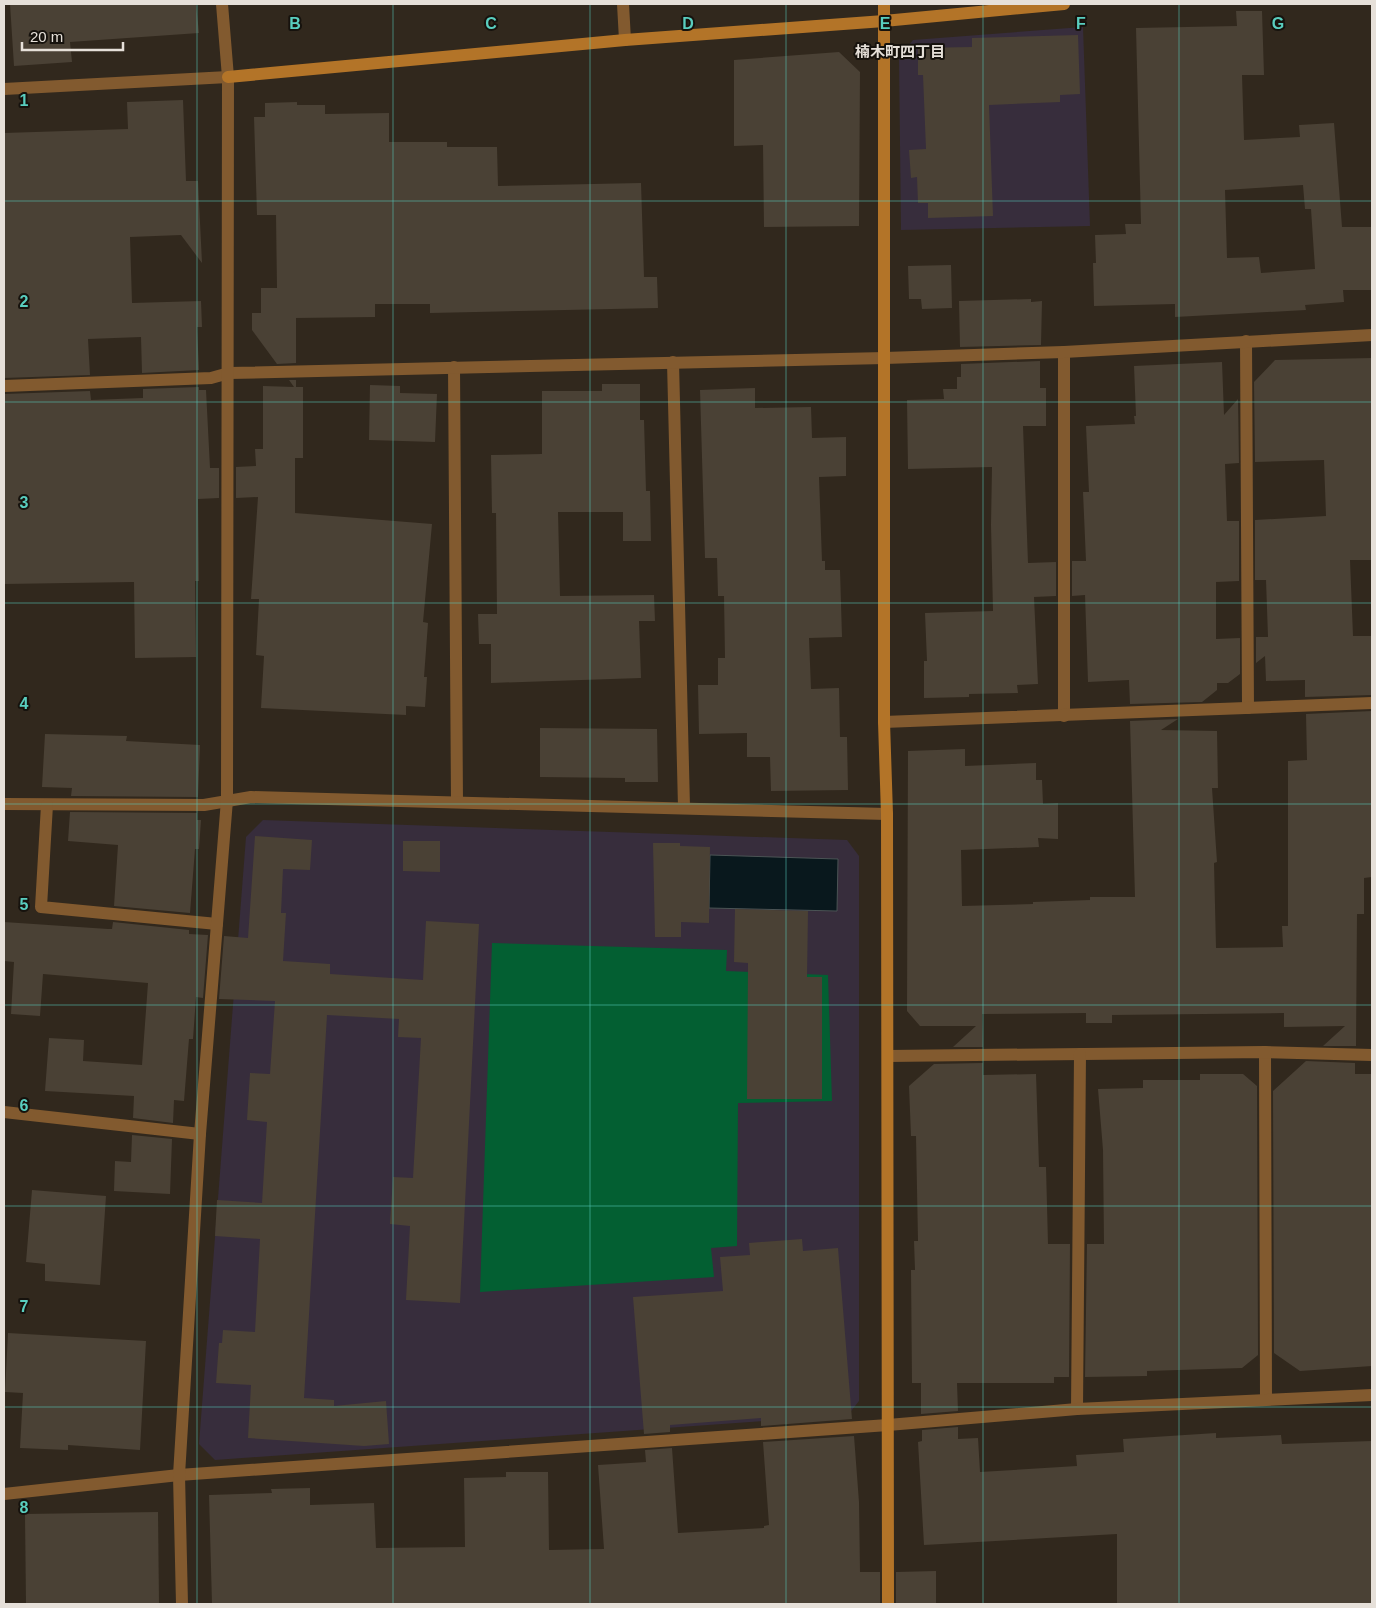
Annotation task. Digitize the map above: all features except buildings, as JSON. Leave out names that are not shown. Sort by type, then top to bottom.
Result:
[{"type":"street","points":[[182,1604],[179,1475],[200,1134],[227,800],[228,77],[222,4]]},
{"type":"street","points":[[622,4],[625,40]]},
{"type":"street","points":[[884,4],[884,722],[887,814],[888,1604]]},
{"type":"street","points":[[4,89],[228,77],[625,40],[884,21],[1064,4]]},
{"type":"street","points":[[4,386],[211,378],[229,373],[1064,352],[1372,335]]},
{"type":"street","points":[[1246,341],[1248,708]]},
{"type":"street","points":[[1064,352],[1064,716]]},
{"type":"street","points":[[673,362],[684,807]]},
{"type":"street","points":[[454,367],[457,802]]},
{"type":"street","points":[[884,722],[1372,704]]},
{"type":"street","points":[[4,804],[204,805],[251,797],[684,807],[887,814]]},
{"type":"street","points":[[47,805],[41,907],[217,924]]},
{"type":"street","points":[[888,1056],[1265,1052],[1372,1055]]},
{"type":"street","points":[[1265,1052],[1266,1399]]},
{"type":"street","points":[[1076,1409],[1080,1054]]},
{"type":"street","points":[[4,1112],[200,1134]]},
{"type":"street","points":[[4,1494],[179,1475],[888,1425],[1076,1409],[1372,1394]]},
{"type":"shaded area","points":[[1083,27],[1090,226],[901,230],[899,57],[913,40]]},
{"type":"shaded area","points":[[263,820],[847,840],[859,856],[859,1401],[848,1415],[215,1460],[199,1444],[246,837]]},
{"type":"shaded area","points":[[710,855],[838,859],[837,911],[709,908]]},
{"type":"green space","points":[[492,943],[727,950],[726,971],[828,975],[832,1101],[738,1103],[737,1246],[711,1248],[714,1277],[480,1292]]},
{"type":"district","name":"楠木町四丁目","points":[[900,51]]}]
